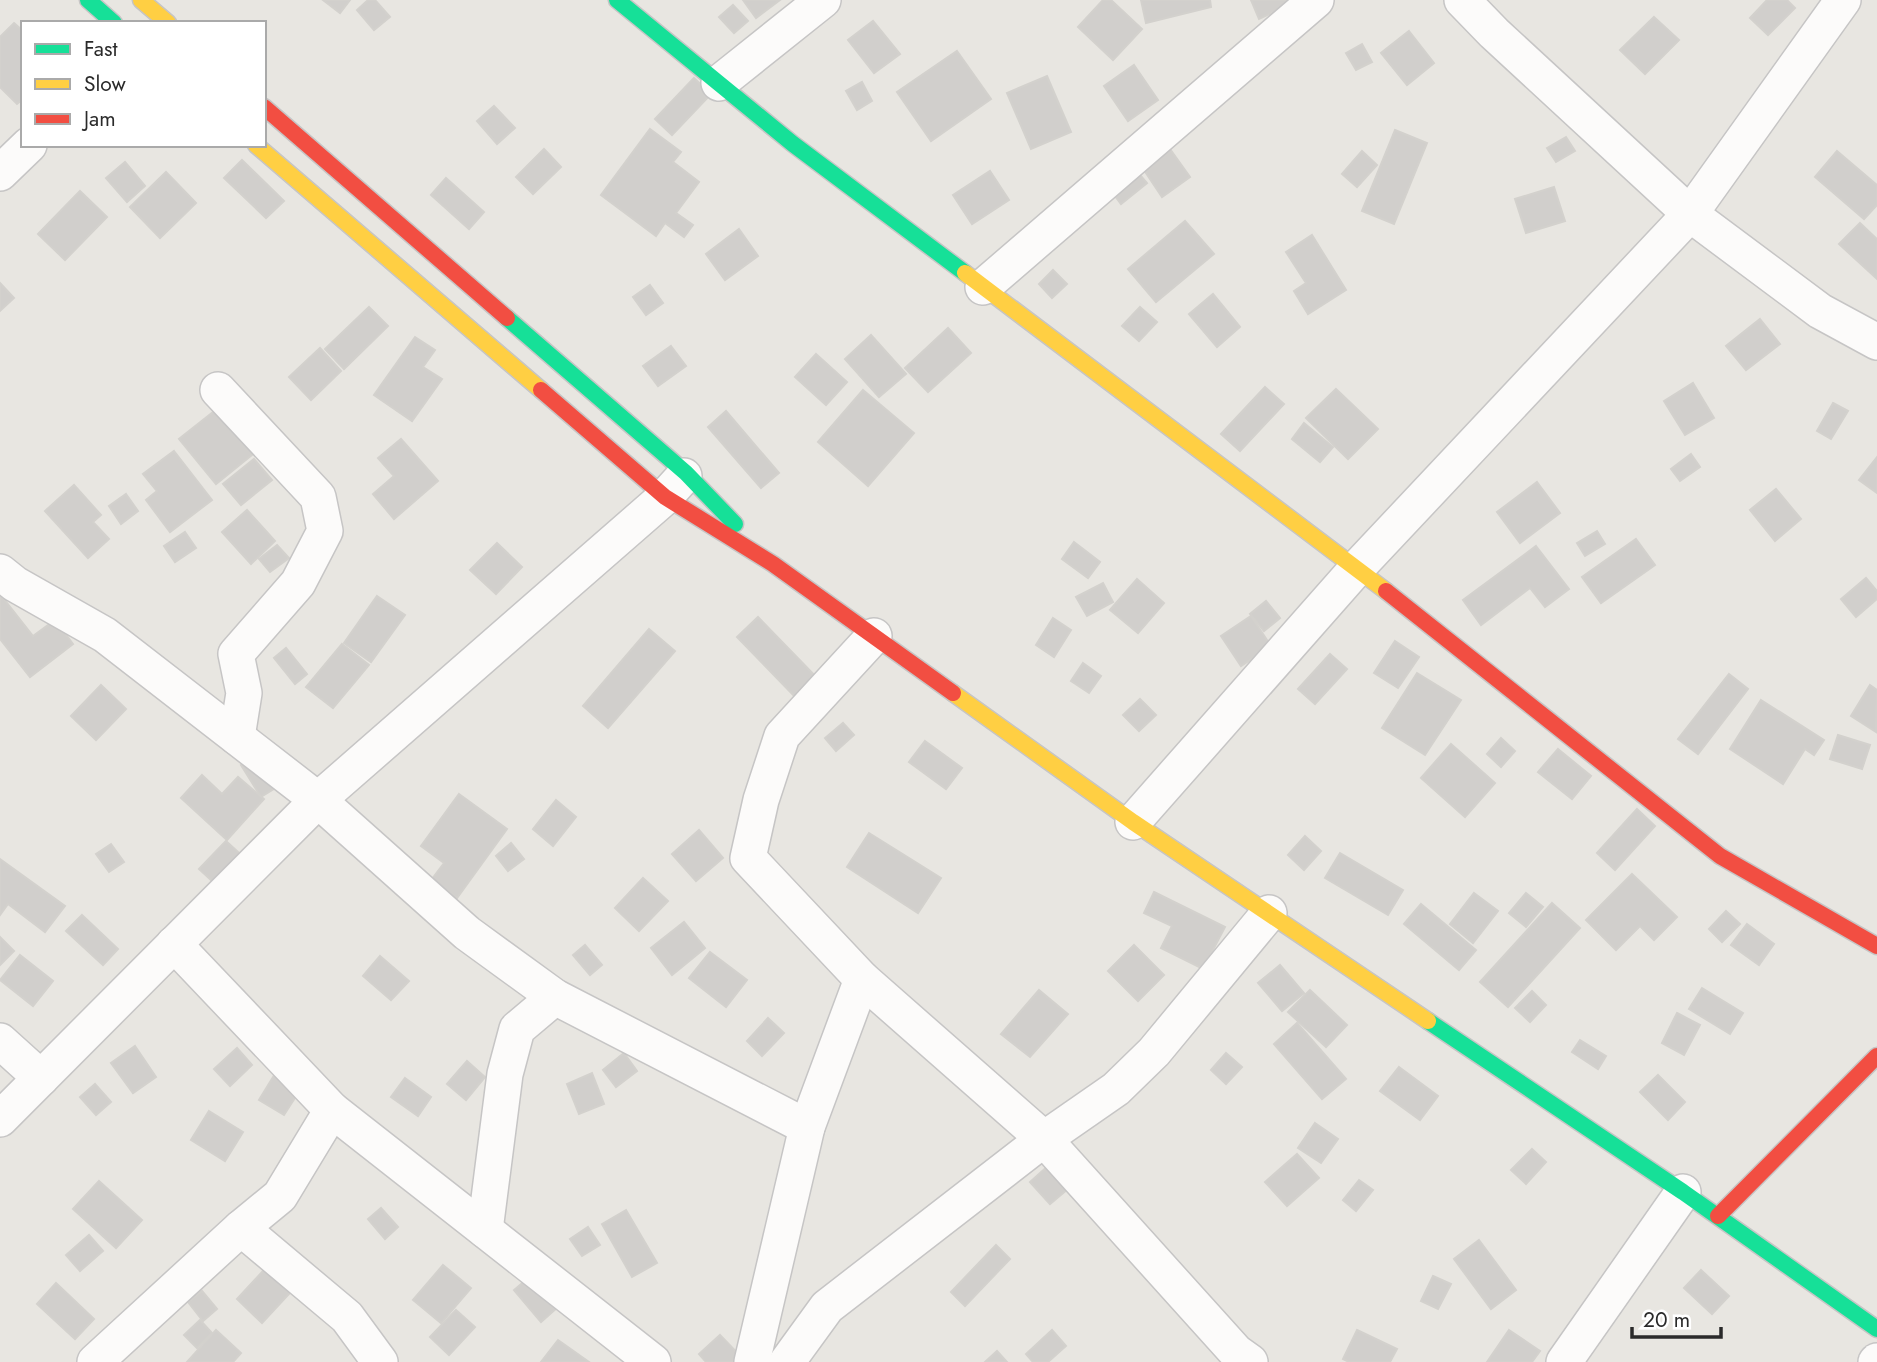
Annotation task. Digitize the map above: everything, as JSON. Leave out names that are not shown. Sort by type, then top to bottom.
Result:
[{"type":"main road","points":[[88,0],[112,21]]},
{"type":"main road","points":[[617,0],[793,144],[1357,568],[1720,856],[1877,946]]},
{"type":"main road","points":[[266,109],[676,485],[773,564]]},
{"type":"main road","points":[[258,147],[773,564],[1133,822],[1683,1192],[1877,1329]]},
{"type":"main road","points":[[1717,1216],[1877,1056]]},
{"type":"street","points":[[719,83],[823,0]]},
{"type":"street","points":[[983,287],[1316,0]]},
{"type":"street","points":[[1462,0],[1494,33],[1690,214],[1820,311],[1877,342]]},
{"type":"street","points":[[1133,822],[1357,568],[1690,214],[1843,0]]},
{"type":"street","points":[[0,173],[27,147]]},
{"type":"street","points":[[218,390],[318,498],[325,531],[298,583],[236,653],[244,693],[237,737]]},
{"type":"street","points":[[0,1119],[318,800],[676,485]]},
{"type":"street","points":[[0,572],[15,584],[105,635],[318,800],[467,933],[555,997],[807,1127]]},
{"type":"street","points":[[874,636],[782,736],[761,800],[748,858],[862,979],[1044,1139],[1236,1352],[1250,1362]]},
{"type":"street","points":[[787,1362],[827,1307],[1044,1139],[1116,1090],[1154,1052],[1269,913]]},
{"type":"street","points":[[174,944],[332,1110],[653,1362]]},
{"type":"street","points":[[752,1362],[807,1127],[862,979]]},
{"type":"street","points":[[485,1230],[505,1074],[517,1029],[555,997]]},
{"type":"street","points":[[0,1041],[41,1078]]},
{"type":"street","points":[[95,1362],[241,1228],[280,1196],[332,1110]]},
{"type":"street","points":[[1564,1362],[1683,1192]]},
{"type":"street","points":[[241,1228],[347,1317],[380,1362]]},
{"type":"building","points":[[323,0],[350,0],[340,13]]},
{"type":"building","points":[[368,0],[375,0],[390,17],[374,30],[357,10]]},
{"type":"building","points":[[743,0],[780,0],[756,18]]},
{"type":"building","points":[[1103,0],[1111,0],[1142,29],[1113,60],[1078,27]]},
{"type":"building","points":[[1141,0],[1210,0],[1211,7],[1146,23]]},
{"type":"building","points":[[1251,0],[1299,0],[1259,19]]},
{"type":"building","points":[[1767,0],[1787,0],[1795,8],[1768,35],[1750,18]]},
{"type":"building","points":[[733,5],[748,21],[734,33],[719,17]]},
{"type":"building","points":[[1654,17],[1679,40],[1645,74],[1620,50]]},
{"type":"building","points":[[873,21],[900,54],[874,73],[848,40]]},
{"type":"building","points":[[14,23],[21,29],[21,101],[17,104],[0,87],[0,37]]},
{"type":"building","points":[[1409,31],[1434,63],[1407,85],[1381,53]]},
{"type":"building","points":[[1362,44],[1372,62],[1356,70],[1346,53]]},
{"type":"building","points":[[957,51],[991,99],[931,141],[897,92]]},
{"type":"building","points":[[1134,65],[1158,100],[1128,121],[1104,86]]},
{"type":"building","points":[[1047,76],[1071,132],[1031,149],[1007,93]]},
{"type":"building","points":[[694,78],[711,94],[672,135],[655,119]]},
{"type":"building","points":[[862,82],[872,101],[857,110],[846,91]]},
{"type":"building","points":[[494,106],[515,128],[497,144],[477,121]]},
{"type":"building","points":[[650,129],[681,152],[673,162],[699,182],[676,213],[693,225],[684,237],[665,223],[656,236],[601,195]]},
{"type":"building","points":[[1395,130],[1427,143],[1394,224],[1362,211]]},
{"type":"building","points":[[1566,137],[1575,151],[1556,162],[1547,148]]},
{"type":"building","points":[[1165,142],[1190,177],[1162,197],[1138,161]]},
{"type":"building","points":[[544,149],[561,167],[533,194],[516,177]]},
{"type":"building","points":[[1362,151],[1377,165],[1357,187],[1342,174]]},
{"type":"building","points":[[1837,151],[1877,185],[1877,205],[1864,219],[1815,177]]},
{"type":"building","points":[[242,160],[284,201],[266,218],[224,178]]},
{"type":"building","points":[[125,162],[145,186],[127,202],[106,178]]},
{"type":"building","points":[[1134,168],[1147,183],[1121,204],[1109,188]]},
{"type":"building","points":[[990,171],[1009,200],[972,224],[953,195]]},
{"type":"building","points":[[166,172],[196,203],[160,238],[130,207]]},
{"type":"building","points":[[446,178],[484,212],[469,229],[431,195]]},
{"type":"building","points":[[1554,187],[1565,221],[1526,233],[1515,199]]},
{"type":"building","points":[[80,191],[107,217],[65,260],[38,234]]},
{"type":"building","points":[[1185,221],[1214,254],[1156,302],[1128,269]]},
{"type":"building","points":[[1860,223],[1877,239],[1877,279],[1839,244]]},
{"type":"building","points":[[739,229],[758,256],[725,280],[706,254]]},
{"type":"building","points":[[1312,235],[1346,290],[1308,314],[1294,291],[1306,283],[1286,252]]},
{"type":"building","points":[[1053,270],[1067,284],[1052,298],[1039,284]]},
{"type":"building","points":[[0,283],[14,298],[0,311]]},
{"type":"building","points":[[650,285],[663,303],[646,315],[633,297]]},
{"type":"building","points":[[1213,294],[1240,327],[1217,347],[1189,314]]},
{"type":"building","points":[[369,307],[388,326],[344,369],[325,349]]},
{"type":"building","points":[[1140,307],[1157,322],[1139,341],[1122,326]]},
{"type":"building","points":[[1760,319],[1780,344],[1746,370],[1726,346]]},
{"type":"building","points":[[948,328],[971,353],[928,392],[905,368]]},
{"type":"building","points":[[871,335],[906,374],[879,397],[845,359]]},
{"type":"building","points":[[415,337],[435,350],[423,367],[442,379],[412,421],[374,395]]},
{"type":"building","points":[[671,346],[686,366],[658,386],[643,366]]},
{"type":"building","points":[[320,348],[341,371],[311,400],[289,377]]},
{"type":"building","points":[[816,354],[847,382],[826,405],[795,377]]},
{"type":"building","points":[[1693,383],[1714,418],[1685,435],[1664,401]]},
{"type":"building","points":[[1265,387],[1284,404],[1240,451],[1221,434]]},
{"type":"building","points":[[1336,389],[1378,429],[1348,459],[1306,418]]},
{"type":"building","points":[[863,390],[914,433],[868,486],[818,442]]},
{"type":"building","points":[[1833,403],[1848,411],[1831,439],[1817,431]]},
{"type":"building","points":[[217,409],[253,454],[216,484],[179,439]]},
{"type":"building","points":[[726,411],[779,473],[761,488],[708,427]]},
{"type":"building","points":[[1304,423],[1333,447],[1320,462],[1292,439]]},
{"type":"building","points":[[401,439],[438,481],[394,519],[373,494],[394,476],[378,458]]},
{"type":"building","points":[[174,451],[212,500],[170,532],[146,500],[157,491],[143,474]]},
{"type":"building","points":[[1691,454],[1700,467],[1680,481],[1671,469]]},
{"type":"building","points":[[1877,457],[1877,493],[1859,480]]},
{"type":"building","points":[[254,459],[272,480],[241,505],[223,484]]},
{"type":"building","points":[[1537,482],[1560,513],[1520,543],[1497,512]]},
{"type":"building","points":[[74,485],[101,515],[93,522],[109,539],[88,558],[45,511]]},
{"type":"building","points":[[1776,489],[1801,519],[1775,541],[1750,510]]},
{"type":"building","points":[[126,494],[138,511],[121,524],[109,506]]},
{"type":"building","points":[[247,510],[275,541],[251,564],[222,532]]},
{"type":"building","points":[[1597,531],[1605,544],[1585,556],[1577,543]]},
{"type":"building","points":[[185,532],[196,548],[175,562],[164,546]]},
{"type":"building","points":[[1636,539],[1655,565],[1601,603],[1582,577]]},
{"type":"building","points":[[1074,542],[1100,562],[1088,578],[1062,559]]},
{"type":"building","points":[[497,543],[522,567],[496,594],[470,570]]},
{"type":"building","points":[[277,545],[289,558],[270,572],[259,559]]},
{"type":"building","points":[[1536,546],[1569,589],[1545,607],[1530,588],[1481,625],[1463,600]]},
{"type":"building","points":[[1866,578],[1877,591],[1877,599],[1856,617],[1841,599]]},
{"type":"building","points":[[1137,579],[1164,603],[1138,633],[1110,610]]},
{"type":"building","points":[[1103,583],[1113,602],[1087,616],[1076,597]]},
{"type":"building","points":[[0,594],[33,636],[55,620],[73,644],[30,677],[0,639]]},
{"type":"building","points":[[377,596],[405,615],[371,662],[344,643]]},
{"type":"building","points":[[1266,601],[1280,618],[1264,631],[1250,614]]},
{"type":"building","points":[[1251,616],[1271,646],[1241,666],[1221,636]]},
{"type":"building","points":[[758,617],[823,684],[802,704],[737,637]]},
{"type":"building","points":[[1053,618],[1071,630],[1054,657],[1036,645]]},
{"type":"building","points":[[649,629],[675,651],[608,728],[583,706]]},
{"type":"building","points":[[1395,641],[1419,657],[1398,688],[1374,673]]},
{"type":"building","points":[[342,644],[369,665],[333,708],[306,687]]},
{"type":"building","points":[[286,648],[307,674],[295,684],[274,658]]},
{"type":"building","points":[[1330,654],[1347,669],[1315,704],[1298,689]]},
{"type":"building","points":[[1083,663],[1101,676],[1089,693],[1071,681]]},
{"type":"building","points":[[1417,673],[1461,700],[1425,755],[1382,728]]},
{"type":"building","points":[[1729,674],[1748,689],[1698,754],[1678,739]]},
{"type":"building","points":[[101,685],[126,709],[96,740],[71,716]]},
{"type":"building","points":[[1870,685],[1877,690],[1876,732],[1851,716]]},
{"type":"building","points":[[1140,699],[1156,715],[1139,731],[1123,715]]},
{"type":"building","points":[[1761,700],[1824,740],[1814,755],[1805,749],[1783,784],[1730,749]]},
{"type":"building","points":[[843,723],[854,735],[836,751],[825,738]]},
{"type":"building","points":[[1838,735],[1870,745],[1862,769],[1830,759]]},
{"type":"building","points":[[1501,738],[1515,751],[1501,767],[1487,754]]},
{"type":"building","points":[[925,741],[962,768],[946,789],[909,762]]},
{"type":"building","points":[[1451,744],[1495,783],[1465,817],[1421,778]]},
{"type":"building","points":[[1558,749],[1591,776],[1572,799],[1538,772]]},
{"type":"building","points":[[262,752],[282,784],[261,797],[241,765]]},
{"type":"building","points":[[202,775],[222,794],[238,777],[264,799],[227,840],[181,798]]},
{"type":"building","points":[[459,794],[507,829],[457,898],[432,879],[444,863],[421,846]]},
{"type":"building","points":[[556,800],[576,817],[553,846],[533,829]]},
{"type":"building","points":[[1637,809],[1655,826],[1615,870],[1597,853]]},
{"type":"building","points":[[699,830],[723,858],[696,881],[672,854]]},
{"type":"building","points":[[869,833],[941,878],[918,913],[847,867]]},
{"type":"building","points":[[1305,836],[1321,851],[1304,870],[1288,855]]},
{"type":"building","points":[[226,841],[250,863],[223,891],[199,869]]},
{"type":"building","points":[[511,843],[524,859],[508,871],[496,856]]},
{"type":"building","points":[[111,844],[124,862],[109,872],[96,854]]},
{"type":"building","points":[[1340,853],[1403,890],[1388,915],[1325,878]]},
{"type":"building","points":[[0,859],[65,906],[45,932],[8,904],[0,915]]},
{"type":"building","points":[[1632,874],[1677,917],[1654,940],[1640,926],[1616,950],[1586,920]]},
{"type":"building","points":[[643,878],[668,901],[639,931],[615,908]]},
{"type":"building","points":[[1154,892],[1225,927],[1203,969],[1161,948],[1172,926],[1144,913]]},
{"type":"building","points":[[1474,893],[1498,911],[1473,943],[1450,924]]},
{"type":"building","points":[[1526,893],[1543,907],[1526,927],[1509,913]]},
{"type":"building","points":[[1552,903],[1580,928],[1508,1007],[1480,982]]},
{"type":"building","points":[[1421,904],[1476,950],[1459,970],[1404,924]]},
{"type":"building","points":[[1726,911],[1740,924],[1722,942],[1709,929]]},
{"type":"building","points":[[82,915],[118,949],[103,965],[66,931]]},
{"type":"building","points":[[684,922],[705,948],[672,975],[651,948]]},
{"type":"building","points":[[1747,924],[1774,944],[1759,965],[1731,945]]},
{"type":"building","points":[[0,937],[14,951],[0,965]]},
{"type":"building","points":[[585,945],[602,965],[590,975],[573,955]]},
{"type":"building","points":[[1134,945],[1164,975],[1138,1001],[1108,971]]},
{"type":"building","points":[[710,952],[747,980],[726,1007],[689,978]]},
{"type":"building","points":[[20,955],[53,981],[33,1006],[0,980]]},
{"type":"building","points":[[380,956],[409,981],[391,1000],[363,976]]},
{"type":"building","points":[[1280,965],[1304,993],[1282,1011],[1258,983]]},
{"type":"building","points":[[1702,988],[1743,1013],[1730,1034],[1689,1009]]},
{"type":"building","points":[[1039,990],[1068,1014],[1030,1057],[1001,1034]]},
{"type":"building","points":[[1310,990],[1347,1025],[1326,1047],[1288,1012]]},
{"type":"building","points":[[1532,991],[1546,1005],[1530,1022],[1515,1008]]},
{"type":"building","points":[[1677,1013],[1700,1025],[1684,1055],[1662,1043]]},
{"type":"building","points":[[768,1018],[784,1033],[762,1056],[747,1041]]},
{"type":"building","points":[[1297,1023],[1346,1079],[1322,1099],[1274,1044]]},
{"type":"building","points":[[1580,1040],[1606,1056],[1598,1069],[1572,1052]]},
{"type":"building","points":[[135,1046],[156,1077],[133,1093],[111,1063]]},
{"type":"building","points":[[237,1048],[252,1065],[230,1086],[214,1069]]},
{"type":"building","points":[[624,1053],[637,1071],[616,1087],[603,1070]]},
{"type":"building","points":[[1226,1053],[1242,1067],[1226,1084],[1211,1070]]},
{"type":"building","points":[[467,1061],[485,1077],[466,1100],[447,1084]]},
{"type":"building","points":[[1399,1067],[1438,1096],[1420,1120],[1380,1091]]},
{"type":"building","points":[[592,1073],[604,1104],[579,1114],[567,1084]]},
{"type":"building","points":[[275,1074],[300,1090],[284,1115],[259,1100]]},
{"type":"building","points":[[1658,1075],[1685,1102],[1668,1120],[1640,1092]]},
{"type":"building","points":[[405,1078],[431,1097],[418,1116],[391,1097]]},
{"type":"building","points":[[95,1084],[111,1102],[96,1115],[80,1097]]},
{"type":"building","points":[[209,1111],[243,1132],[225,1161],[191,1140]]},
{"type":"building","points":[[1315,1123],[1338,1139],[1321,1163],[1298,1148]]},
{"type":"building","points":[[1532,1149],[1546,1162],[1526,1184],[1511,1170]]},
{"type":"building","points":[[1297,1154],[1319,1178],[1287,1206],[1265,1182]]},
{"type":"building","points":[[1048,1166],[1068,1189],[1050,1204],[1030,1182]]},
{"type":"building","points":[[1359,1180],[1373,1190],[1356,1211],[1343,1200]]},
{"type":"building","points":[[99,1181],[142,1220],[116,1248],[73,1209]]},
{"type":"building","points":[[381,1208],[398,1227],[385,1239],[368,1219]]},
{"type":"building","points":[[626,1210],[657,1263],[632,1277],[602,1224]]},
{"type":"building","points":[[588,1227],[600,1245],[582,1256],[570,1239]]},
{"type":"building","points":[[89,1235],[103,1251],[80,1271],[66,1255]]},
{"type":"building","points":[[1479,1240],[1516,1290],[1491,1309],[1454,1259]]},
{"type":"building","points":[[996,1245],[1010,1259],[965,1306],[951,1292]]},
{"type":"building","points":[[275,1258],[300,1282],[262,1323],[237,1299]]},
{"type":"building","points":[[443,1265],[471,1288],[441,1323],[413,1300]]},
{"type":"building","points":[[540,1268],[567,1299],[541,1322],[514,1290]]},
{"type":"building","points":[[1701,1270],[1729,1296],[1712,1314],[1684,1288]]},
{"type":"building","points":[[1433,1276],[1451,1284],[1438,1309],[1421,1301]]},
{"type":"building","points":[[56,1283],[94,1319],[75,1339],[37,1304]]},
{"type":"building","points":[[202,1291],[217,1309],[203,1321],[188,1302]]},
{"type":"building","points":[[456,1310],[475,1327],[449,1355],[430,1337]]},
{"type":"building","points":[[200,1320],[212,1333],[197,1348],[184,1335]]},
{"type":"building","points":[[216,1330],[241,1353],[233,1362],[187,1362]]},
{"type":"building","points":[[1052,1330],[1066,1346],[1048,1362],[1033,1362],[1026,1354]]},
{"type":"building","points":[[1357,1330],[1397,1349],[1390,1362],[1349,1362],[1343,1359]]},
{"type":"building","points":[[1509,1330],[1540,1351],[1532,1362],[1487,1362]]},
{"type":"building","points":[[720,1335],[746,1362],[706,1362],[699,1354]]},
{"type":"building","points":[[558,1340],[589,1362],[541,1362]]},
{"type":"building","points":[[997,1351],[1007,1362],[985,1362]]},
{"type":"traffic: fast","points":[[88,0],[112,21]]},
{"type":"traffic: fast","points":[[617,0],[793,144],[965,273]]},
{"type":"traffic: fast","points":[[507,318],[686,473],[735,524]]},
{"type":"traffic: fast","points":[[1428,1021],[1683,1192],[1877,1329]]},
{"type":"traffic: slow","points":[[141,0],[166,21]]},
{"type":"traffic: slow","points":[[258,147],[541,390]]},
{"type":"traffic: slow","points":[[965,273],[1386,591]]},
{"type":"traffic: slow","points":[[953,693],[1133,822],[1428,1021]]},
{"type":"traffic: jam","points":[[266,109],[507,318]]},
{"type":"traffic: jam","points":[[541,390],[665,497],[773,564],[953,693]]},
{"type":"traffic: jam","points":[[1386,591],[1720,856],[1877,946]]},
{"type":"traffic: jam","points":[[1718,1216],[1877,1056]]}]
